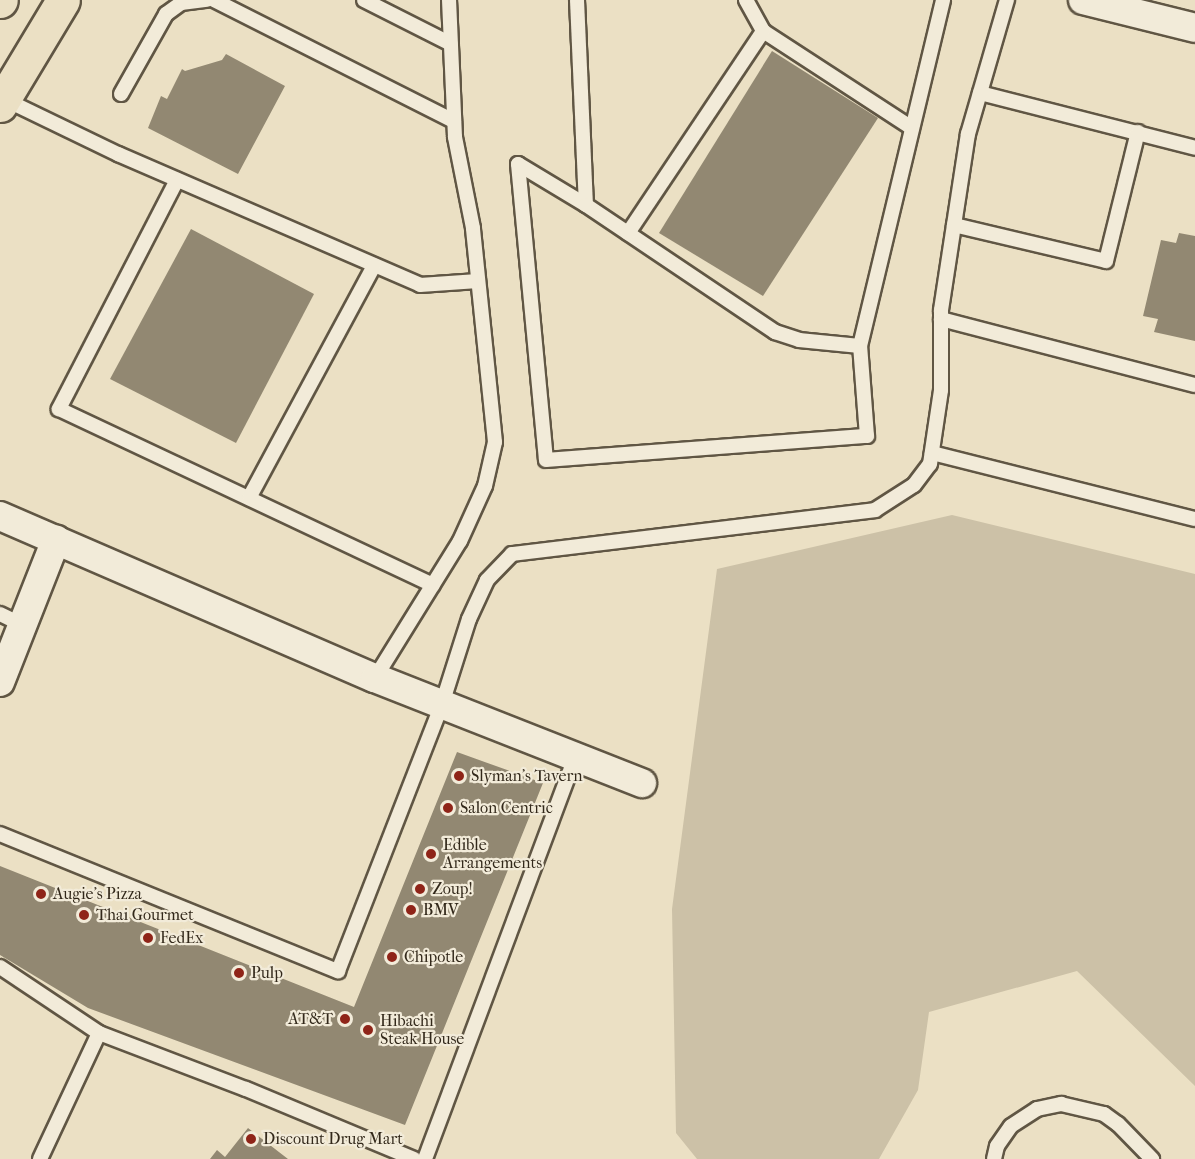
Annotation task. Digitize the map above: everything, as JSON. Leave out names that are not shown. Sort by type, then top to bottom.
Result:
[{"type":"main road","points":[[2,102],[63,0]]},
{"type":"street","points":[[1083,0],[1195,28]]},
{"type":"street","points":[[0,516],[375,678],[642,783]]},
{"type":"street","points":[[0,681],[11,619],[56,540]]},
{"type":"lane","points":[[214,0],[454,122]]},
{"type":"lane","points":[[364,0],[451,44]]},
{"type":"lane","points":[[375,678],[460,541],[484,486],[495,442],[478,281],[454,122],[449,0]]},
{"type":"lane","points":[[578,0],[586,205]]},
{"type":"lane","points":[[746,0],[763,31],[912,128]]},
{"type":"lane","points":[[860,346],[799,340],[775,332],[586,205],[518,164],[546,460],[867,436],[860,346],[943,0]]},
{"type":"lane","points":[[0,834],[338,971],[442,704],[469,619],[487,580],[512,554],[875,510],[914,485],[930,464],[941,390],[941,319],[968,134],[1007,0]]},
{"type":"lane","points":[[121,94],[166,14],[180,3],[198,1]]},
{"type":"lane","points":[[627,233],[763,31]]},
{"type":"lane","points":[[980,93],[1195,148]]},
{"type":"lane","points":[[2,102],[420,285],[478,281]]},
{"type":"lane","points":[[954,225],[1106,261],[1138,132]]},
{"type":"lane","points":[[177,180],[59,409],[433,585]]},
{"type":"lane","points":[[249,498],[374,266]]},
{"type":"lane","points":[[941,319],[1195,386]]},
{"type":"lane","points":[[932,453],[1195,519]]},
{"type":"lane","points":[[425,1159],[575,758]]},
{"type":"lane","points":[[0,967],[99,1033],[246,1089],[414,1159]]},
{"type":"lane","points":[[40,1159],[99,1033]]},
{"type":"lane","points":[[994,1159],[997,1146],[1011,1126],[1037,1109],[1061,1104],[1104,1114],[1118,1124],[1152,1159]]},
{"type":"shaded area","points":[[952,515],[1195,574],[1195,1086],[1077,971],[929,1012],[918,1090],[879,1159],[697,1159],[676,1133],[672,909],[717,569]]},
{"type":"building","points":[[772,51],[878,118],[763,296],[659,233]]},
{"type":"building","points":[[226,54],[285,86],[238,174],[148,128],[161,96],[167,99],[182,69],[185,71],[222,60]]},
{"type":"building","points":[[191,229],[314,294],[236,443],[110,379]]},
{"type":"building","points":[[1179,233],[1195,236],[1195,341],[1154,332],[1158,319],[1143,316],[1161,240],[1176,243]]},
{"type":"building","points":[[457,752],[543,783],[405,1125],[88,1008],[0,955],[0,866],[354,1007]]},
{"type":"building","name":"Discount Drug Mart","points":[[248,1128],[288,1159],[210,1159],[217,1150],[225,1157]]},
{"type":"place","name":"Slyman's Tavern","points":[[459,776]]},
{"type":"place","name":"Salon Centric","points":[[448,808]]},
{"type":"place","name":"Edible Arrangements","points":[[431,854]]},
{"type":"place","name":"Zoup!","points":[[420,889]]},
{"type":"place","name":"Augie's Pizza","points":[[41,894]]},
{"type":"place","name":"BMV","points":[[411,910]]},
{"type":"place","name":"Thai Gourmet","points":[[84,915]]},
{"type":"place","name":"FedEx","points":[[148,938]]},
{"type":"place","name":"Chipotle","points":[[392,957]]},
{"type":"place","name":"Pulp","points":[[239,973]]},
{"type":"place","name":"AT&T","points":[[345,1019]]},
{"type":"place","name":"Hibachi Steak House","points":[[368,1030]]},
{"type":"place","name":"Discount Drug Mart","points":[[251,1139]]}]
